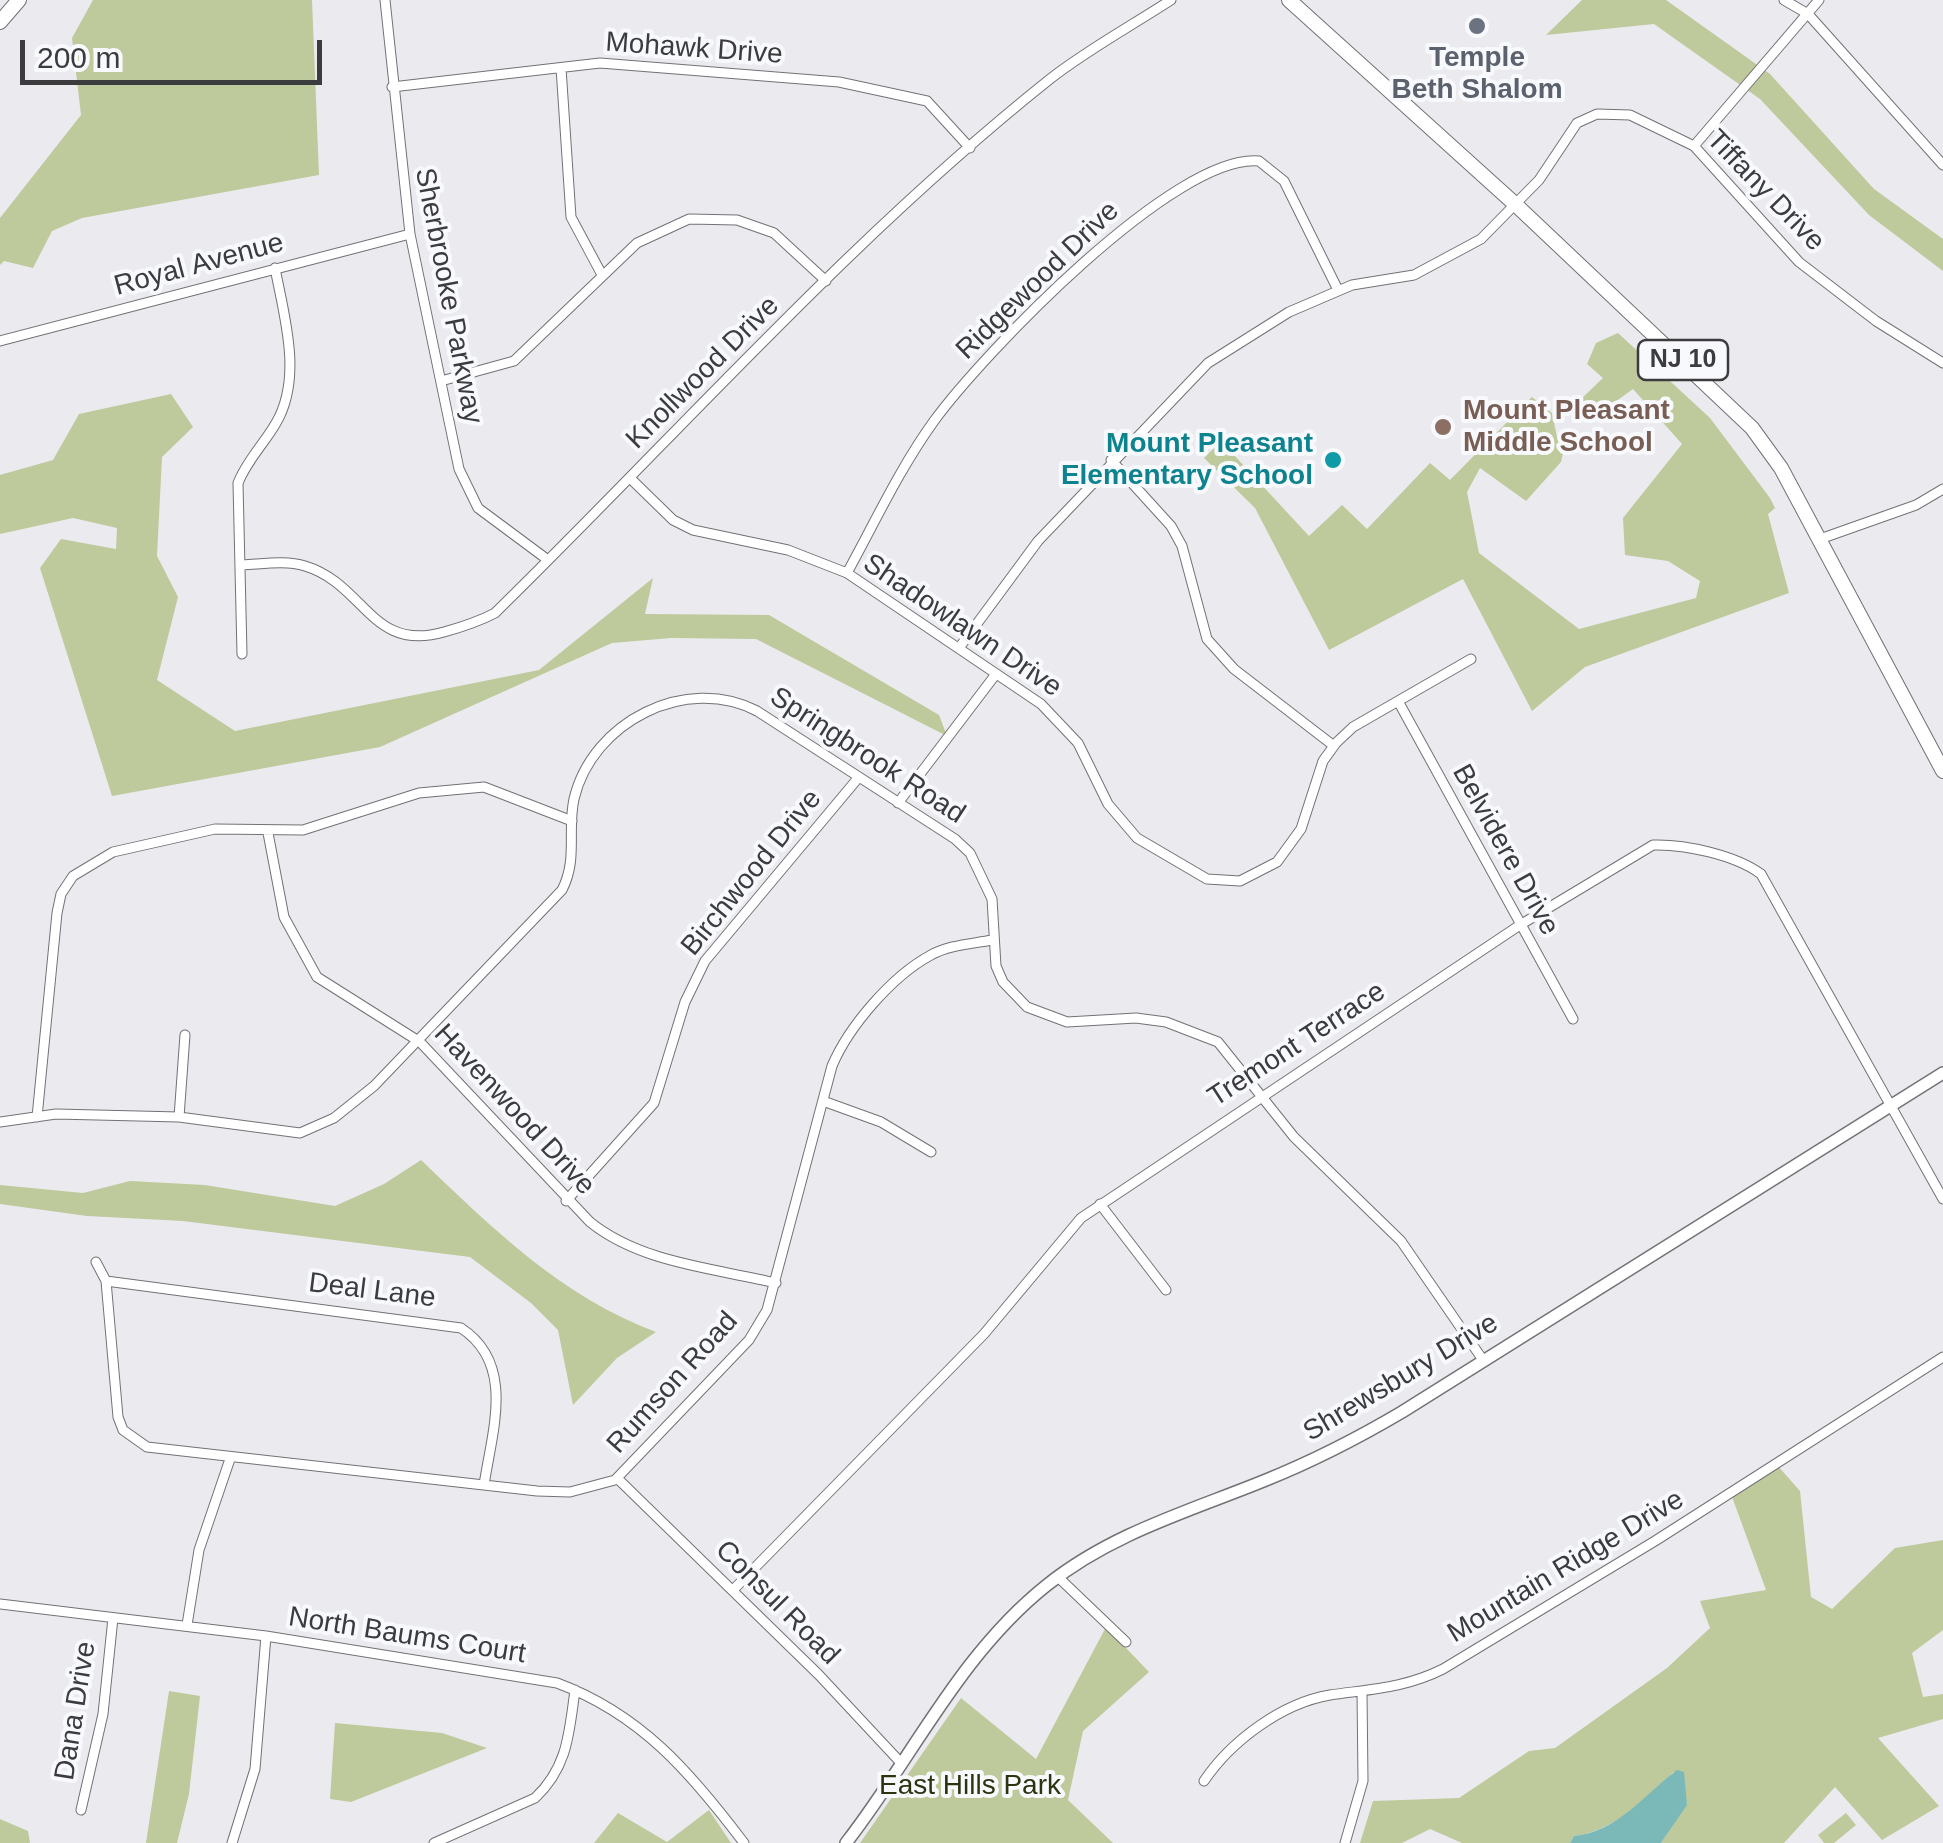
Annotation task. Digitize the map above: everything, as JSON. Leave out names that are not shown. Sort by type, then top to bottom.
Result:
[{"type":"main road","points":[[0,22],[19,0]]},
{"type":"main road","name":"NJ 10","points":[[1289,0],[1516,205],[1752,428],[1781,468],[1943,771]]},
{"type":"main road","name":"Shrewsbury Drive","points":[[846,1843],[972,1660],[1006,1621],[1058,1577],[1146,1526],[1353,1440],[1943,1073]]},
{"type":"street","name":"Sherbrooke Parkway","points":[[386,0],[392,88],[410,234],[467,492],[478,508],[548,560]]},
{"type":"street","name":"Knollwood Drive","points":[[243,565],[290,564],[320,572],[384,627],[415,639],[478,622],[548,560],[826,281],[970,148],[1052,77],[1171,0]]},
{"type":"street","points":[[1784,0],[1808,14],[1943,165]]},
{"type":"street","points":[[1694,146],[1819,0]]},
{"type":"street","name":"Mohawk Drive","points":[[392,88],[561,68],[638,64],[906,94],[927,100],[970,148]]},
{"type":"street","points":[[561,68],[571,218],[601,274]]},
{"type":"street","name":"Tiffany Drive","points":[[960,648],[1038,540],[1208,363],[1289,312],[1338,290],[1397,281],[1448,260],[1481,239],[1539,180],[1560,142],[1577,122],[1598,114],[1630,115],[1694,146],[1799,262],[1876,321],[1943,363]]},
{"type":"street","name":"Ridgewood Drive","points":[[847,573],[912,455],[968,378],[1110,235],[1144,212],[1230,163],[1259,160],[1284,181],[1338,290]]},
{"type":"street","points":[[441,381],[514,361],[601,274],[638,243],[689,219],[737,220],[774,232],[826,281]]},
{"type":"street","name":"Royal Avenue","points":[[0,341],[410,234]]},
{"type":"street","points":[[242,654],[243,565],[238,483],[277,422],[289,371],[290,347],[275,268]]},
{"type":"street","points":[[1111,460],[1171,526],[1182,546],[1207,639],[1234,670],[1334,746]]},
{"type":"street","name":"Shadowlawn Drive","points":[[630,478],[673,520],[693,530],[788,550],[847,573],[960,648],[1059,720],[1078,743],[1108,804],[1136,838],[1207,879],[1240,881],[1277,862],[1300,829],[1315,781],[1334,746],[1353,727],[1471,659]]},
{"type":"street","points":[[1820,539],[1916,505],[1943,489]]},
{"type":"street","points":[[898,803],[996,674]]},
{"type":"street","name":"Springbrook Road","points":[[0,1122],[37,1117],[179,1117],[300,1133],[318,1128],[374,1086],[562,890],[574,852],[572,821],[581,779],[610,735],[652,710],[684,700],[724,698],[741,703],[955,839],[976,862],[992,899],[992,940],[1004,982],[1034,1012],[1067,1022],[1136,1018],[1187,1027],[1218,1042],[1330,1175],[1402,1241],[1482,1360]]},
{"type":"street","name":"Belvidere Drive","points":[[1398,701],[1574,1019]]},
{"type":"street","name":"Birchwood Drive","points":[[566,1201],[654,1103],[684,1002],[705,961],[859,777]]},
{"type":"street","points":[[37,1117],[60,894],[74,876],[114,852],[231,828],[268,833],[340,822],[420,793],[459,786],[506,792],[572,821]]},
{"type":"street","name":"Havenwood Drive","points":[[268,833],[284,917],[317,977],[418,1040],[566,1201],[617,1244],[776,1283]]},
{"type":"street","name":"Tremont Terrace","points":[[733,1590],[984,1334],[1056,1244],[1100,1204],[1520,926],[1653,845],[1671,844],[1750,866],[1769,885],[1890,1106]]},
{"type":"street","name":"Rumson Road","points":[[106,1282],[118,1417],[122,1430],[146,1447],[230,1459],[570,1492],[617,1478],[748,1340],[776,1283],[837,1054],[889,990],[930,956],[992,940]]},
{"type":"street","points":[[179,1117],[185,1035]]},
{"type":"street","points":[[823,1101],[881,1122],[932,1152]]},
{"type":"street","points":[[1890,1106],[1943,1199]]},
{"type":"street","points":[[1100,1204],[1166,1290]]},
{"type":"street","points":[[96,1262],[106,1282]]},
{"type":"street","name":"Deal Lane","points":[[106,1282],[461,1328],[484,1349],[498,1387],[484,1485]]},
{"type":"street","name":"Mountain Ridge Drive","points":[[1204,1781],[1222,1754],[1288,1710],[1326,1696],[1416,1683],[1444,1669],[1655,1541],[1943,1357]]},
{"type":"street","points":[[187,1625],[199,1550],[230,1459]]},
{"type":"street","name":"Consul Road","points":[[617,1478],[733,1590],[902,1764]]},
{"type":"street","points":[[1058,1577],[1126,1642]]},
{"type":"street","name":"North Baums Court","points":[[0,1604],[266,1636],[575,1690],[625,1715],[654,1737],[681,1764],[744,1843]]},
{"type":"street","name":"Dana Drive","points":[[82,1810],[104,1714],[113,1618]]},
{"type":"street","points":[[232,1843],[254,1768],[266,1636]]},
{"type":"street","points":[[434,1843],[534,1798],[548,1786],[565,1757],[575,1690]]},
{"type":"street","points":[[1346,1843],[1363,1781],[1362,1692]]},
{"type":"green space","points":[[93,0],[312,0],[319,175],[82,218],[52,231],[33,268],[4,261],[0,265],[0,218],[81,115],[72,38]]},
{"type":"green space","points":[[1582,0],[1666,0],[1770,74],[1874,189],[1943,239],[1943,271],[1869,215],[1760,99],[1654,24],[1546,35]]},
{"type":"green space","points":[[1618,333],[1710,418],[1770,498],[1775,508],[1768,514],[1789,593],[1585,667],[1532,711],[1463,579],[1329,650],[1255,508],[1204,458],[1221,441],[1309,536],[1342,505],[1367,529],[1430,463],[1450,480],[1532,397],[1552,413],[1557,437],[1565,444],[1561,462],[1526,501],[1480,468],[1467,492],[1479,553],[1579,629],[1696,598],[1700,581],[1668,561],[1625,555],[1623,518],[1682,444],[1633,389],[1604,410],[1579,401],[1603,378],[1587,364],[1596,343]]},
{"type":"green space","points":[[171,394],[193,427],[162,457],[157,556],[178,597],[157,680],[235,731],[539,670],[653,578],[645,614],[769,615],[939,715],[947,736],[756,639],[671,638],[612,643],[380,747],[112,796],[40,568],[61,539],[116,549],[117,528],[73,518],[0,534],[0,475],[53,460],[79,414]]},
{"type":"green space","points":[[421,1160],[502,1235],[559,1280],[656,1332],[617,1358],[573,1405],[558,1330],[531,1303],[470,1257],[183,1221],[87,1216],[0,1204],[0,1185],[83,1193],[130,1181],[205,1185],[335,1206],[384,1184]]},
{"type":"green space","points":[[1777,1465],[1800,1491],[1811,1597],[1832,1609],[1895,1548],[1943,1540],[1943,1630],[1912,1653],[1923,1697],[1943,1694],[1943,1719],[1878,1738],[1939,1806],[1882,1840],[1835,1787],[1784,1843],[1661,1843],[1687,1804],[1673,1772],[1628,1813],[1601,1829],[1574,1836],[1570,1843],[1462,1843],[1430,1829],[1402,1843],[1360,1843],[1373,1801],[1459,1798],[1529,1751],[1555,1748],[1667,1668],[1710,1628],[1700,1601],[1766,1590],[1731,1494]]},
{"type":"green space","name":"East Hills Park","points":[[1106,1627],[1149,1672],[1083,1731],[1068,1800],[1113,1843],[860,1843],[961,1698],[1036,1759]]},
{"type":"green space","points":[[169,1691],[200,1696],[189,1794],[177,1843],[146,1843]]},
{"type":"green space","points":[[335,1723],[442,1733],[487,1748],[351,1802],[330,1799]]},
{"type":"green space","points":[[709,1810],[731,1843],[594,1843],[618,1813],[667,1842]]},
{"type":"green space","points":[[1846,1813],[1856,1825],[1834,1843],[1824,1843],[1818,1835]]},
{"type":"green space","points":[[0,1819],[28,1831],[30,1843],[0,1843]]},
{"type":"water","points":[[1677,1770],[1684,1772],[1687,1805],[1661,1843],[1570,1843],[1574,1836],[1617,1820]]},
{"type":"place","name":"Temple Beth Shalom","points":[[1477,26]]},
{"type":"place","name":"Mount Pleasant Middle School","points":[[1443,427]]},
{"type":"place","name":"Mount Pleasant Elementary School","points":[[1333,460]]}]
